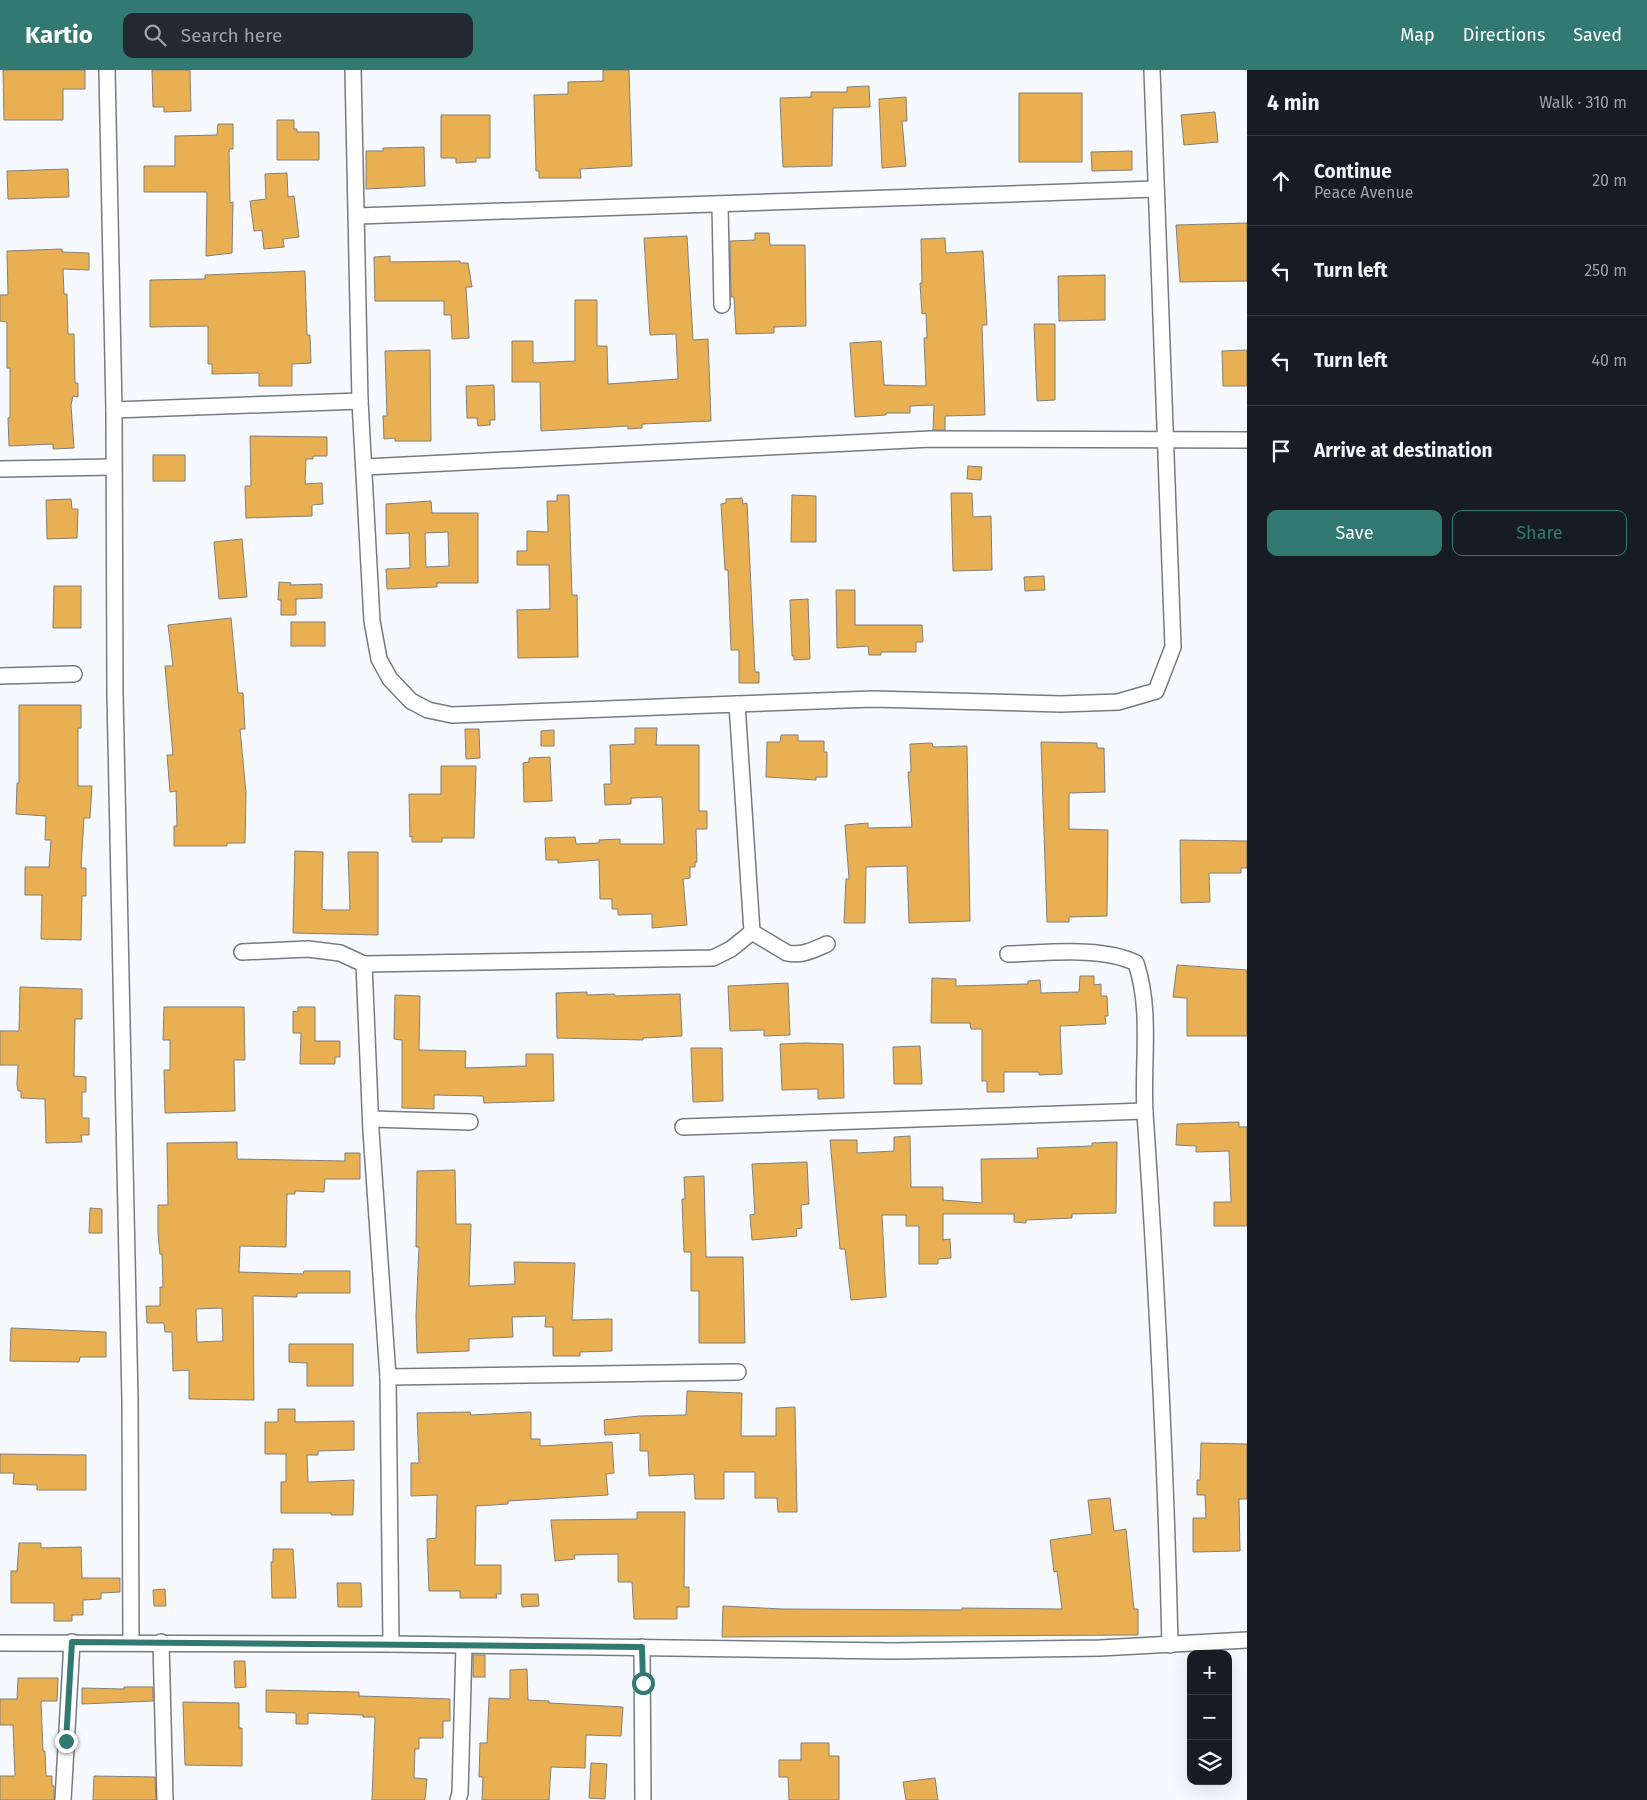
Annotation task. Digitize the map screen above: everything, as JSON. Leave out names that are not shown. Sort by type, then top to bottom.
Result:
[{"type":"street","points":[[107,70],[114,410],[115,694],[130,1400],[131,1642]]},
{"type":"street","points":[[353,70],[360,401],[372,621],[379,659],[390,679],[411,701],[428,710],[452,715],[873,699],[1070,704],[1118,702],[1156,691],[1173,647],[1164,441],[1152,70]]},
{"type":"street","points":[[357,216],[1155,189]]},
{"type":"street","points":[[720,205],[722,305]]},
{"type":"street","points":[[114,410],[360,401]]},
{"type":"street","points":[[365,467],[932,439],[1247,440]]},
{"type":"street","points":[[0,469],[113,467]]},
{"type":"street","points":[[0,676],[74,674]]},
{"type":"street","points":[[737,704],[752,932]]},
{"type":"street","points":[[752,932],[787,953],[800,954],[827,944]]},
{"type":"street","points":[[242,952],[308,949],[340,953],[364,964],[714,958],[731,949],[752,932]]},
{"type":"street","points":[[1008,954],[1067,953],[1120,955],[1136,963],[1144,986],[1145,1111],[1154,1231],[1170,1645]]},
{"type":"street","points":[[364,964],[371,1119],[388,1377],[391,1644]]},
{"type":"street","points":[[683,1127],[1145,1111]]},
{"type":"street","points":[[371,1119],[470,1122]]},
{"type":"street","points":[[388,1377],[738,1372]]},
{"type":"street","points":[[0,1643],[391,1644],[900,1651],[1170,1645],[1247,1640]]},
{"type":"street","points":[[64,1800],[72,1642]]},
{"type":"street","points":[[161,1642],[165,1799]]},
{"type":"street","points":[[458,1800],[460,1793],[464,1646]]},
{"type":"street","points":[[642,1647],[643,1800]]},
{"type":"building","points":[[3,70],[85,70],[85,89],[63,89],[63,120],[4,120]]},
{"type":"building","points":[[152,70],[190,70],[191,111],[164,112],[164,107],[153,107]]},
{"type":"building","points":[[603,70],[629,70],[632,166],[580,169],[581,178],[539,178],[539,171],[536,171],[534,95],[568,94],[568,82],[603,81]]},
{"type":"building","points":[[869,86],[870,107],[833,108],[832,166],[783,167],[780,98],[811,97],[811,92],[847,92],[847,87]]},
{"type":"building","points":[[1019,93],[1082,93],[1082,162],[1019,162]]},
{"type":"building","points":[[906,97],[907,121],[902,121],[906,166],[882,168],[879,99]]},
{"type":"building","points":[[1215,112],[1218,142],[1184,145],[1181,115]]},
{"type":"building","points":[[441,115],[490,115],[490,158],[476,158],[476,162],[456,163],[456,158],[441,158]]},
{"type":"building","points":[[277,120],[294,120],[294,129],[297,129],[297,132],[319,132],[319,160],[277,160]]},
{"type":"building","points":[[218,124],[233,124],[233,149],[229,149],[230,203],[233,202],[232,253],[206,256],[207,192],[144,192],[144,166],[175,166],[175,136],[217,135]]},
{"type":"building","points":[[424,147],[425,186],[366,189],[366,151],[383,151],[383,148]]},
{"type":"building","points":[[1132,151],[1132,170],[1092,171],[1091,152]]},
{"type":"building","points":[[68,169],[69,197],[8,199],[7,171]]},
{"type":"building","points":[[287,173],[288,197],[294,196],[299,237],[283,239],[284,247],[264,249],[262,230],[254,231],[250,201],[266,199],[265,174]]},
{"type":"building","points":[[1247,223],[1247,281],[1180,282],[1176,225]]},
{"type":"building","points":[[755,233],[769,233],[770,245],[805,245],[806,326],[774,327],[774,333],[736,334],[734,297],[731,297],[730,241],[755,240]]},
{"type":"building","points":[[687,236],[693,340],[708,339],[711,421],[642,424],[642,428],[628,429],[628,426],[541,431],[540,382],[512,382],[512,341],[533,341],[533,363],[575,361],[575,300],[597,300],[597,346],[607,346],[608,384],[678,379],[676,334],[650,335],[644,238]]},
{"type":"building","points":[[945,238],[946,253],[983,251],[987,325],[982,325],[985,415],[945,416],[945,430],[933,430],[934,405],[910,406],[910,413],[886,413],[886,415],[855,417],[850,343],[881,341],[884,385],[926,386],[924,338],[927,338],[926,313],[922,314],[920,283],[922,283],[921,239]]},
{"type":"building","points":[[62,249],[62,252],[89,253],[89,270],[63,269],[64,294],[67,294],[68,334],[74,334],[75,383],[78,383],[78,397],[73,396],[71,405],[74,448],[53,449],[53,444],[9,446],[10,368],[7,368],[7,322],[0,321],[0,295],[8,295],[7,251]]},
{"type":"building","points":[[390,256],[390,262],[460,261],[460,263],[468,263],[472,287],[466,287],[469,338],[452,339],[451,315],[444,315],[444,301],[375,301],[374,257]]},
{"type":"building","points":[[305,271],[307,335],[310,335],[311,363],[292,364],[292,386],[259,386],[259,373],[212,374],[212,364],[208,364],[208,326],[150,327],[150,280],[205,279],[205,275]]},
{"type":"building","points":[[1105,275],[1105,320],[1059,321],[1058,276]]},
{"type":"building","points":[[1034,324],[1055,324],[1055,400],[1037,401]]},
{"type":"building","points":[[430,350],[431,441],[395,441],[395,438],[384,439],[383,416],[387,416],[385,351]]},
{"type":"building","points":[[1247,350],[1247,386],[1223,386],[1222,351]]},
{"type":"building","points":[[494,385],[495,420],[490,420],[490,425],[478,426],[477,418],[467,418],[466,386]]},
{"type":"building","points":[[250,436],[327,437],[327,456],[313,456],[313,459],[306,459],[305,484],[322,483],[323,504],[312,505],[312,516],[246,518],[245,486],[251,486]]},
{"type":"building","points":[[153,455],[185,455],[185,481],[153,481]]},
{"type":"building","points":[[968,466],[982,467],[981,480],[967,479]]},
{"type":"building","points":[[951,493],[972,493],[973,517],[991,516],[992,570],[953,571]]},
{"type":"building","points":[[557,495],[569,495],[572,595],[577,595],[578,657],[518,658],[517,610],[550,609],[549,565],[517,565],[517,551],[527,551],[527,531],[548,532],[547,501],[557,501]]},
{"type":"building","points":[[792,495],[816,496],[816,542],[791,542]]},
{"type":"building","points":[[742,498],[743,504],[747,503],[755,672],[759,672],[759,683],[739,683],[739,650],[731,650],[728,570],[725,570],[721,504],[726,503],[726,499]]},
{"type":"building","points":[[71,499],[72,509],[78,509],[77,538],[47,539],[46,500]]},
{"type":"building","points":[[431,501],[432,513],[478,513],[478,583],[437,583],[437,587],[387,589],[386,569],[410,568],[409,533],[386,534],[386,504]],"holes":[[[448,532],[449,566],[426,567],[425,533]]]},
{"type":"building","points":[[242,539],[247,597],[219,599],[214,542]]},
{"type":"building","points":[[1044,576],[1045,590],[1025,591],[1024,577]]},
{"type":"building","points":[[279,582],[291,583],[290,585],[322,584],[322,598],[296,599],[296,615],[281,615],[281,600],[278,600]]},
{"type":"building","points":[[54,586],[81,586],[81,628],[53,628]]},
{"type":"building","points":[[836,590],[855,590],[855,625],[922,625],[923,642],[916,642],[916,652],[881,652],[881,655],[869,655],[868,646],[837,648]]},
{"type":"building","points":[[808,599],[810,659],[794,660],[794,656],[792,656],[790,600]]},
{"type":"building","points":[[231,618],[238,693],[243,693],[245,729],[240,729],[246,793],[245,843],[227,843],[227,846],[174,846],[174,826],[177,826],[176,791],[170,792],[167,755],[173,755],[165,666],[173,666],[168,625]]},
{"type":"building","points":[[291,622],[325,622],[325,646],[291,646]]},
{"type":"building","points":[[19,705],[81,705],[81,728],[78,728],[78,786],[92,786],[90,818],[84,818],[81,868],[86,868],[86,896],[82,896],[81,940],[41,939],[42,895],[25,895],[25,867],[49,867],[51,840],[45,840],[46,816],[16,814],[17,783],[19,783]]},
{"type":"building","points":[[635,728],[657,728],[656,745],[699,745],[699,811],[707,811],[707,829],[696,829],[697,862],[695,862],[695,867],[690,867],[690,878],[683,879],[687,925],[652,928],[652,914],[618,915],[618,909],[612,909],[612,899],[600,899],[599,860],[558,863],[558,860],[546,860],[545,838],[575,837],[576,844],[599,843],[599,840],[620,839],[620,844],[664,844],[662,797],[631,798],[631,804],[605,805],[604,784],[611,784],[610,745],[635,744]]},
{"type":"building","points":[[465,729],[479,729],[480,758],[466,759]]},
{"type":"building","points":[[554,730],[554,746],[541,746],[541,731]]},
{"type":"building","points":[[781,735],[798,735],[798,741],[824,741],[824,752],[827,752],[827,777],[816,777],[816,780],[766,777],[767,742],[780,742]]},
{"type":"building","points":[[1041,742],[1097,743],[1097,748],[1104,748],[1105,792],[1069,793],[1069,829],[1108,830],[1107,916],[1069,917],[1069,922],[1047,922]]},
{"type":"building","points":[[932,743],[933,747],[967,746],[970,921],[909,923],[907,866],[866,867],[865,923],[844,923],[846,879],[849,879],[845,825],[868,823],[868,828],[912,827],[908,772],[911,772],[910,744]]},
{"type":"building","points":[[550,757],[552,801],[524,802],[523,763],[529,762],[529,758]]},
{"type":"building","points":[[441,766],[476,766],[474,838],[442,838],[442,842],[412,842],[412,836],[410,837],[409,794],[441,794]]},
{"type":"building","points":[[1180,840],[1247,841],[1247,868],[1241,868],[1241,873],[1209,873],[1210,902],[1181,903]]},
{"type":"building","points":[[295,851],[323,852],[322,909],[326,910],[350,910],[348,852],[378,852],[378,935],[293,933]]},
{"type":"building","points":[[1177,965],[1247,970],[1247,1036],[1187,1036],[1187,998],[1173,997]]},
{"type":"building","points":[[1080,976],[1094,976],[1094,985],[1101,984],[1101,996],[1107,996],[1108,1016],[1105,1016],[1106,1024],[1060,1026],[1062,1074],[1039,1075],[1039,1072],[1004,1072],[1004,1092],[987,1092],[987,1081],[982,1081],[982,1029],[971,1029],[970,1023],[931,1023],[932,978],[956,979],[956,986],[1028,984],[1028,981],[1040,980],[1041,993],[1079,992]]},
{"type":"building","points":[[788,983],[790,1035],[764,1036],[764,1030],[730,1031],[728,986]]},
{"type":"building","points":[[20,987],[82,989],[82,1019],[75,1019],[74,1076],[86,1077],[86,1092],[82,1092],[82,1118],[89,1118],[89,1135],[81,1135],[82,1142],[46,1143],[45,1099],[21,1098],[21,1091],[18,1091],[17,1085],[18,1065],[0,1065],[0,1031],[19,1031]]},
{"type":"building","points":[[587,992],[587,995],[614,994],[615,996],[680,994],[682,1036],[643,1038],[643,1040],[557,1038],[556,993]]},
{"type":"building","points":[[395,995],[420,996],[419,1050],[466,1051],[465,1068],[526,1066],[526,1054],[553,1054],[554,1101],[484,1103],[483,1096],[434,1095],[434,1109],[402,1108],[402,1040],[394,1039]]},
{"type":"building","points":[[164,1007],[244,1007],[245,1060],[234,1060],[235,1111],[165,1113],[164,1070],[170,1070],[170,1040],[163,1040]]},
{"type":"building","points":[[298,1007],[315,1007],[315,1041],[340,1041],[340,1057],[335,1057],[335,1064],[300,1064],[301,1033],[293,1033],[293,1011],[298,1012]]},
{"type":"building","points":[[780,1044],[843,1044],[844,1098],[818,1099],[818,1089],[782,1090]]},
{"type":"building","points":[[920,1046],[922,1084],[894,1084],[893,1047]]},
{"type":"building","points":[[691,1048],[722,1048],[723,1101],[693,1102]]},
{"type":"building","points":[[1239,1122],[1239,1127],[1247,1127],[1247,1226],[1214,1226],[1214,1202],[1231,1202],[1229,1151],[1196,1152],[1196,1146],[1176,1145],[1177,1124]]},
{"type":"building","points":[[910,1136],[911,1187],[943,1187],[943,1200],[982,1203],[981,1159],[1038,1158],[1037,1148],[1092,1146],[1092,1143],[1117,1142],[1116,1213],[1072,1214],[1072,1218],[1026,1220],[1026,1223],[1014,1222],[1014,1214],[943,1214],[943,1240],[950,1239],[951,1258],[938,1259],[938,1264],[919,1264],[919,1226],[906,1226],[906,1215],[882,1215],[886,1297],[851,1300],[845,1249],[840,1249],[830,1140],[857,1140],[857,1153],[894,1151],[894,1137]]},
{"type":"building","points":[[237,1142],[237,1159],[345,1161],[345,1153],[360,1153],[360,1179],[325,1179],[324,1192],[295,1191],[295,1194],[287,1194],[286,1247],[240,1246],[239,1272],[303,1274],[304,1271],[350,1271],[350,1293],[297,1293],[297,1297],[253,1296],[254,1400],[189,1399],[189,1370],[173,1371],[172,1332],[165,1332],[164,1323],[147,1323],[146,1306],[160,1306],[160,1287],[163,1287],[162,1254],[160,1254],[158,1233],[158,1205],[168,1205],[167,1143]],"holes":[[[222,1308],[223,1341],[197,1342],[196,1309]]]},
{"type":"building","points":[[807,1162],[809,1204],[801,1205],[802,1228],[796,1229],[797,1236],[752,1240],[750,1215],[755,1214],[752,1164]]},
{"type":"building","points":[[455,1170],[456,1224],[471,1224],[469,1286],[515,1284],[514,1262],[575,1263],[572,1320],[612,1319],[612,1351],[580,1352],[580,1356],[553,1356],[553,1327],[545,1327],[546,1316],[512,1317],[513,1337],[469,1339],[469,1351],[417,1353],[416,1316],[419,1247],[416,1247],[417,1171]]},
{"type":"building","points":[[704,1176],[706,1257],[743,1257],[745,1343],[699,1343],[699,1291],[691,1291],[691,1252],[684,1252],[682,1199],[685,1199],[684,1177]]},
{"type":"building","points":[[90,1208],[102,1209],[102,1233],[89,1233]]},
{"type":"building","points":[[11,1328],[106,1332],[106,1357],[80,1357],[79,1362],[10,1361]]},
{"type":"building","points":[[289,1344],[353,1344],[353,1386],[307,1386],[307,1363],[289,1362]]},
{"type":"building","points":[[687,1391],[742,1393],[741,1436],[776,1436],[776,1408],[795,1407],[797,1512],[778,1512],[777,1498],[755,1498],[755,1472],[724,1472],[724,1499],[695,1499],[694,1474],[649,1476],[648,1451],[640,1451],[640,1433],[605,1435],[604,1420],[639,1416],[686,1415]]},
{"type":"building","points":[[278,1409],[295,1409],[295,1422],[354,1421],[354,1450],[318,1451],[318,1455],[307,1455],[308,1482],[354,1480],[353,1515],[281,1513],[281,1482],[286,1482],[286,1454],[265,1454],[265,1422],[278,1422]]},
{"type":"building","points":[[470,1412],[471,1415],[531,1412],[531,1439],[540,1439],[540,1446],[612,1442],[614,1473],[606,1474],[608,1495],[508,1501],[508,1504],[476,1506],[475,1565],[501,1565],[501,1594],[496,1594],[497,1598],[460,1598],[460,1591],[429,1591],[427,1539],[436,1538],[437,1495],[411,1496],[411,1463],[419,1463],[417,1413]]},
{"type":"building","points":[[1201,1443],[1247,1444],[1247,1499],[1239,1499],[1240,1551],[1193,1552],[1193,1518],[1206,1518],[1205,1495],[1197,1495],[1197,1480],[1200,1480]]},
{"type":"building","points":[[0,1454],[86,1455],[86,1490],[37,1490],[37,1485],[13,1484],[14,1473],[0,1473]]},
{"type":"building","points":[[1110,1498],[1114,1531],[1126,1529],[1134,1609],[1138,1609],[1138,1635],[722,1637],[723,1606],[782,1609],[1062,1609],[1057,1571],[1054,1572],[1050,1540],[1092,1534],[1088,1500]]},
{"type":"building","points":[[637,1512],[685,1512],[684,1587],[689,1587],[689,1607],[677,1607],[677,1619],[634,1619],[632,1582],[618,1582],[618,1554],[574,1555],[575,1559],[555,1561],[551,1520],[637,1519]]},
{"type":"building","points":[[19,1543],[41,1543],[41,1548],[81,1547],[82,1578],[120,1578],[120,1592],[101,1593],[101,1599],[83,1600],[83,1615],[72,1615],[72,1621],[54,1621],[54,1603],[11,1603],[11,1571],[17,1571]]},
{"type":"building","points":[[273,1549],[293,1549],[296,1598],[272,1598],[271,1562],[273,1562]]},
{"type":"building","points":[[337,1583],[361,1583],[362,1607],[338,1607]]},
{"type":"building","points":[[165,1589],[166,1606],[154,1606],[153,1590]]},
{"type":"building","points":[[521,1594],[538,1594],[539,1606],[522,1607]]},
{"type":"building","points":[[473,1655],[485,1655],[485,1677],[473,1677]]},
{"type":"building","points":[[234,1661],[245,1661],[246,1687],[235,1688]]},
{"type":"building","points":[[527,1669],[528,1700],[623,1707],[621,1736],[586,1735],[585,1768],[551,1767],[549,1800],[482,1800],[483,1777],[479,1777],[480,1743],[487,1743],[489,1698],[510,1699],[510,1670]]},
{"type":"building","points":[[18,1678],[58,1678],[57,1701],[41,1701],[46,1776],[52,1776],[54,1800],[0,1800],[0,1776],[15,1776],[13,1725],[0,1725],[0,1699],[17,1699]]},
{"type":"building","points":[[124,1687],[153,1687],[153,1701],[82,1704],[82,1688],[124,1689]]},
{"type":"building","points":[[266,1690],[359,1692],[359,1696],[450,1699],[450,1721],[443,1721],[443,1738],[419,1738],[419,1749],[415,1749],[414,1778],[427,1779],[425,1800],[372,1800],[375,1717],[308,1713],[308,1724],[296,1724],[296,1713],[266,1712]]},
{"type":"building","points":[[183,1702],[239,1703],[239,1728],[242,1728],[242,1766],[185,1765]]},
{"type":"building","points":[[801,1743],[829,1743],[829,1756],[839,1756],[839,1800],[789,1800],[788,1777],[779,1777],[779,1760],[801,1760]]},
{"type":"building","points":[[591,1763],[607,1764],[605,1799],[589,1798]]},
{"type":"building","points":[[94,1776],[155,1777],[156,1800],[93,1800]]},
{"type":"building","points":[[935,1778],[938,1800],[906,1800],[903,1782]]},
{"type":"route","points":[[66,1741],[72,1642],[642,1647],[643,1683]]}]
